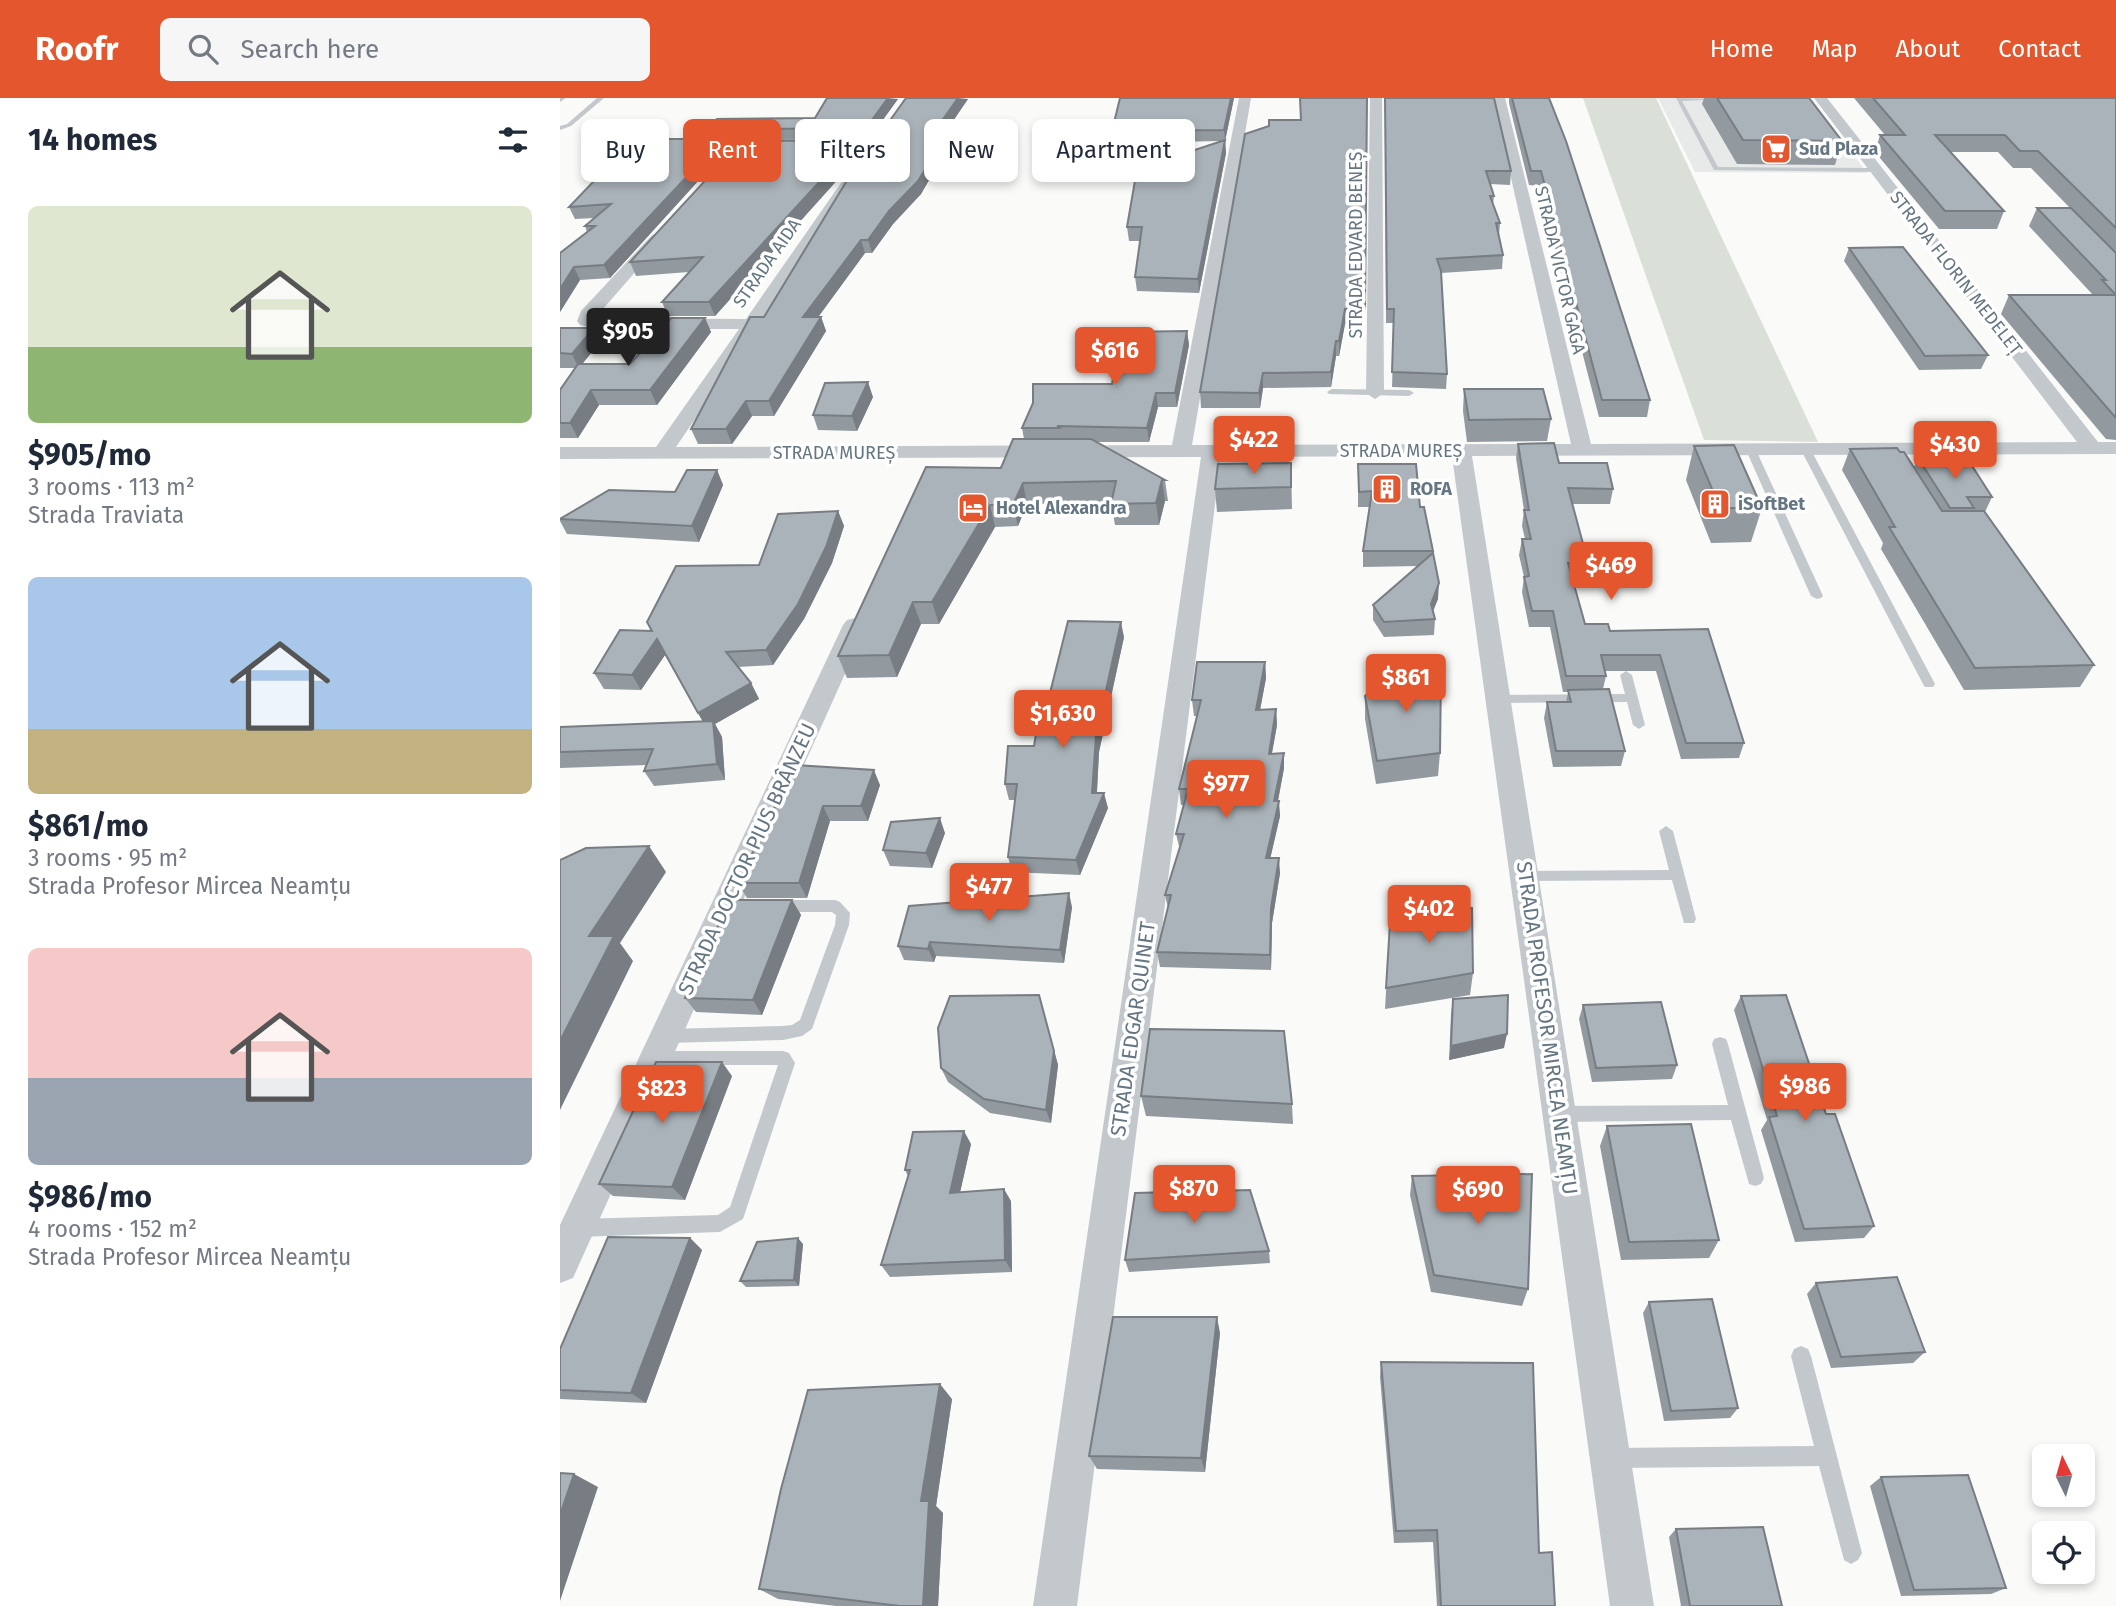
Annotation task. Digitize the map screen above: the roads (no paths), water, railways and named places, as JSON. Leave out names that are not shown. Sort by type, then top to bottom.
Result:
[{"type":"street","points":[[1181,452],[1245,98]]},
{"type":"street","name":"STRADA EDVARD BENEȘ","points":[[1375,393],[1376,98]]},
{"type":"street","name":"STRADA VICTOR GAGA","points":[[1499,98],[1583,451]]},
{"type":"street","name":"STRADA FLORIN MEDELEȚ","points":[[1818,99],[2092,448]]},
{"type":"street","name":"STRADA AIDA","points":[[662,453],[748,324],[848,182]]},
{"type":"street","points":[[670,224],[587,315],[586,321],[596,324],[748,324]]},
{"type":"street","name":"STRADA MUREȘ","points":[[560,453],[662,453],[929,465],[1181,452],[1806,450],[1893,455],[2116,448]]},
{"type":"street","name":"STRADA PROFESOR MIRCEA NEAMȚU","points":[[1461,451],[1632,1606]]},
{"type":"street","name":"STRADA EDGAR QUINET","points":[[1055,1606],[1212,452]]},
{"type":"street","name":"STRADA DOCTOR PIUS BRÂNZEU","points":[[560,1265],[661,1047],[732,907],[865,604]]},
{"type":"lane","points":[[560,128],[569,125],[601,98]]},
{"type":"lane","points":[[1733,99],[1678,99],[1716,169],[1876,170]]},
{"type":"lane","points":[[1332,392],[1409,393]]},
{"type":"lane","points":[[1751,450],[1817,596]]},
{"type":"lane","points":[[1806,450],[1929,684]]},
{"type":"lane","points":[[1626,675],[1639,724]]},
{"type":"lane","points":[[1498,699],[1632,698]]},
{"type":"lane","points":[[1666,831],[1689,919]]},
{"type":"lane","points":[[1524,876],[1677,875]]},
{"type":"lane","points":[[661,1047],[796,1031],[806,1024],[842,925],[843,914],[835,906],[766,906]]},
{"type":"lane","points":[[1720,1044],[1755,1178]]},
{"type":"lane","points":[[577,1228],[720,1223],[737,1213],[787,1063],[783,1058],[661,1047]]},
{"type":"lane","points":[[1560,1114],[1738,1112]]},
{"type":"lane","points":[[1801,1356],[1851,1553]]},
{"type":"lane","points":[[1611,1458],[1826,1456]]},
{"type":"place","name":"Sud Plaza","points":[[1776,149]]},
{"type":"place","name":"ROFA","points":[[1387,489]]},
{"type":"place","name":"iSoftBet","points":[[1715,504]]},
{"type":"place","name":"Hotel Alexandra","points":[[973,508]]}]
